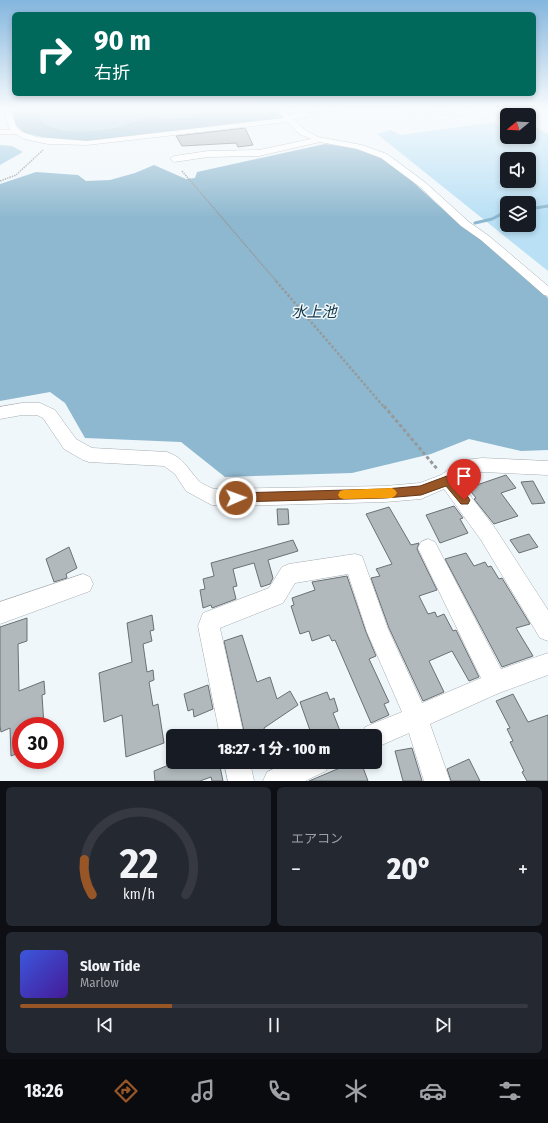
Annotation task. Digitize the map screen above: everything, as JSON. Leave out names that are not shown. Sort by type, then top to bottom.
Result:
[{"type":"street","points":[[174,159],[208,154],[259,153],[294,145]]},
{"type":"street","points":[[350,145],[384,156],[423,186],[465,224],[485,238],[548,292]]},
{"type":"street","points":[[0,413],[22,409],[40,408],[49,414],[70,444],[88,455],[167,459],[181,469],[192,486],[212,496],[236,498],[385,494],[421,490],[447,480],[465,468],[476,466],[548,468]]},
{"type":"street","points":[[447,480],[464,500],[494,544],[548,630]]},
{"type":"street","points":[[428,548],[496,682]]},
{"type":"street","points":[[230,729],[208,626],[212,621],[276,596],[289,574],[355,563],[378,632],[416,717],[437,781]]},
{"type":"street","points":[[0,613],[83,584]]},
{"type":"street","points":[[382,732],[496,682],[548,664]]},
{"type":"street","points":[[238,769],[241,781]]},
{"type":"street","points":[[276,781],[302,769]]},
{"type":"path","points":[[0,181],[16,175],[49,145]]},
{"type":"path","points":[[182,170],[447,480]]},
{"type":"shaded area","points":[[0,145],[12,146],[23,152],[0,165]]},
{"type":"shaded area","points":[[391,145],[548,145],[548,271]]},
{"type":"water","name":"水上池","points":[[318,145],[357,148],[380,156],[401,171],[460,225],[480,239],[548,298],[548,450],[521,451],[469,439],[431,454],[352,473],[225,477],[181,442],[85,438],[65,403],[50,392],[0,401],[0,184],[36,172],[78,175],[86,181],[110,180],[135,173],[154,165],[186,179],[195,178],[197,172]]},
{"type":"building","points":[[506,475],[516,488],[501,493],[518,516],[494,524],[474,499],[476,498],[468,488]]},
{"type":"building","points":[[533,481],[545,503],[532,504],[521,482]]},
{"type":"building","points":[[454,506],[463,518],[460,519],[468,533],[440,543],[426,515]]},
{"type":"building","points":[[389,507],[411,545],[419,543],[417,549],[437,590],[419,596],[428,614],[435,612],[437,617],[444,614],[453,631],[456,630],[479,677],[469,681],[452,651],[429,661],[444,692],[423,701],[389,628],[371,578],[380,576],[376,569],[392,564],[366,514]]},
{"type":"building","points":[[277,509],[288,509],[289,524],[278,525]]},
{"type":"building","points":[[529,534],[538,547],[519,553],[510,540]]},
{"type":"building","points":[[293,540],[298,551],[268,560],[273,578],[270,584],[261,587],[254,563],[233,569],[237,586],[233,587],[236,599],[212,608],[211,605],[203,608],[200,590],[205,589],[203,579],[214,576],[211,563]]},
{"type":"building","points":[[69,547],[77,568],[66,574],[67,578],[54,582],[46,559]]},
{"type":"building","points":[[466,553],[474,566],[485,562],[488,567],[491,566],[499,579],[502,578],[530,624],[516,628],[533,656],[502,667],[445,559]]},
{"type":"building","points":[[347,576],[366,632],[376,656],[369,659],[389,702],[384,704],[389,715],[371,723],[335,640],[332,641],[329,635],[312,641],[309,631],[300,634],[291,606],[294,605],[292,598],[315,590],[312,582]]},
{"type":"building","points":[[152,615],[154,630],[150,631],[152,641],[143,644],[147,672],[153,670],[154,680],[149,682],[153,706],[158,704],[164,743],[126,757],[122,715],[104,722],[99,673],[132,662],[127,623]]},
{"type":"building","points":[[27,618],[27,641],[18,644],[19,691],[44,681],[45,694],[42,695],[43,717],[12,717],[11,756],[10,728],[1,732],[0,726],[0,627]]},
{"type":"building","points":[[242,635],[257,682],[270,677],[277,699],[290,691],[298,705],[264,729],[243,729],[224,641]]},
{"type":"building","points":[[208,685],[213,709],[194,717],[193,709],[188,711],[184,694]]},
{"type":"building","points":[[327,692],[330,700],[334,698],[338,711],[333,713],[339,729],[310,729],[300,702]]},
{"type":"building","points":[[513,694],[528,722],[548,715],[548,781],[527,781],[522,772],[524,771],[510,742],[513,741],[507,729],[510,728],[496,701]]},
{"type":"building","points":[[412,748],[422,781],[403,781],[395,751]]},
{"type":"building","points":[[469,759],[480,781],[451,781],[447,769]]},
{"type":"building","points":[[166,766],[166,769],[220,769],[223,781],[212,781],[211,777],[200,781],[155,781],[154,771]]},
{"type":"building","points":[[337,769],[364,769],[368,781],[309,781]]},
{"type":"waterway","points":[[536,208],[548,206]]},
{"type":"waterway","points":[[475,223],[492,219],[500,215]]},
{"type":"slow traffic","points":[[344,495],[392,493]]},
{"type":"route","points":[[236,498],[385,494],[421,490],[447,480],[464,500]]}]
